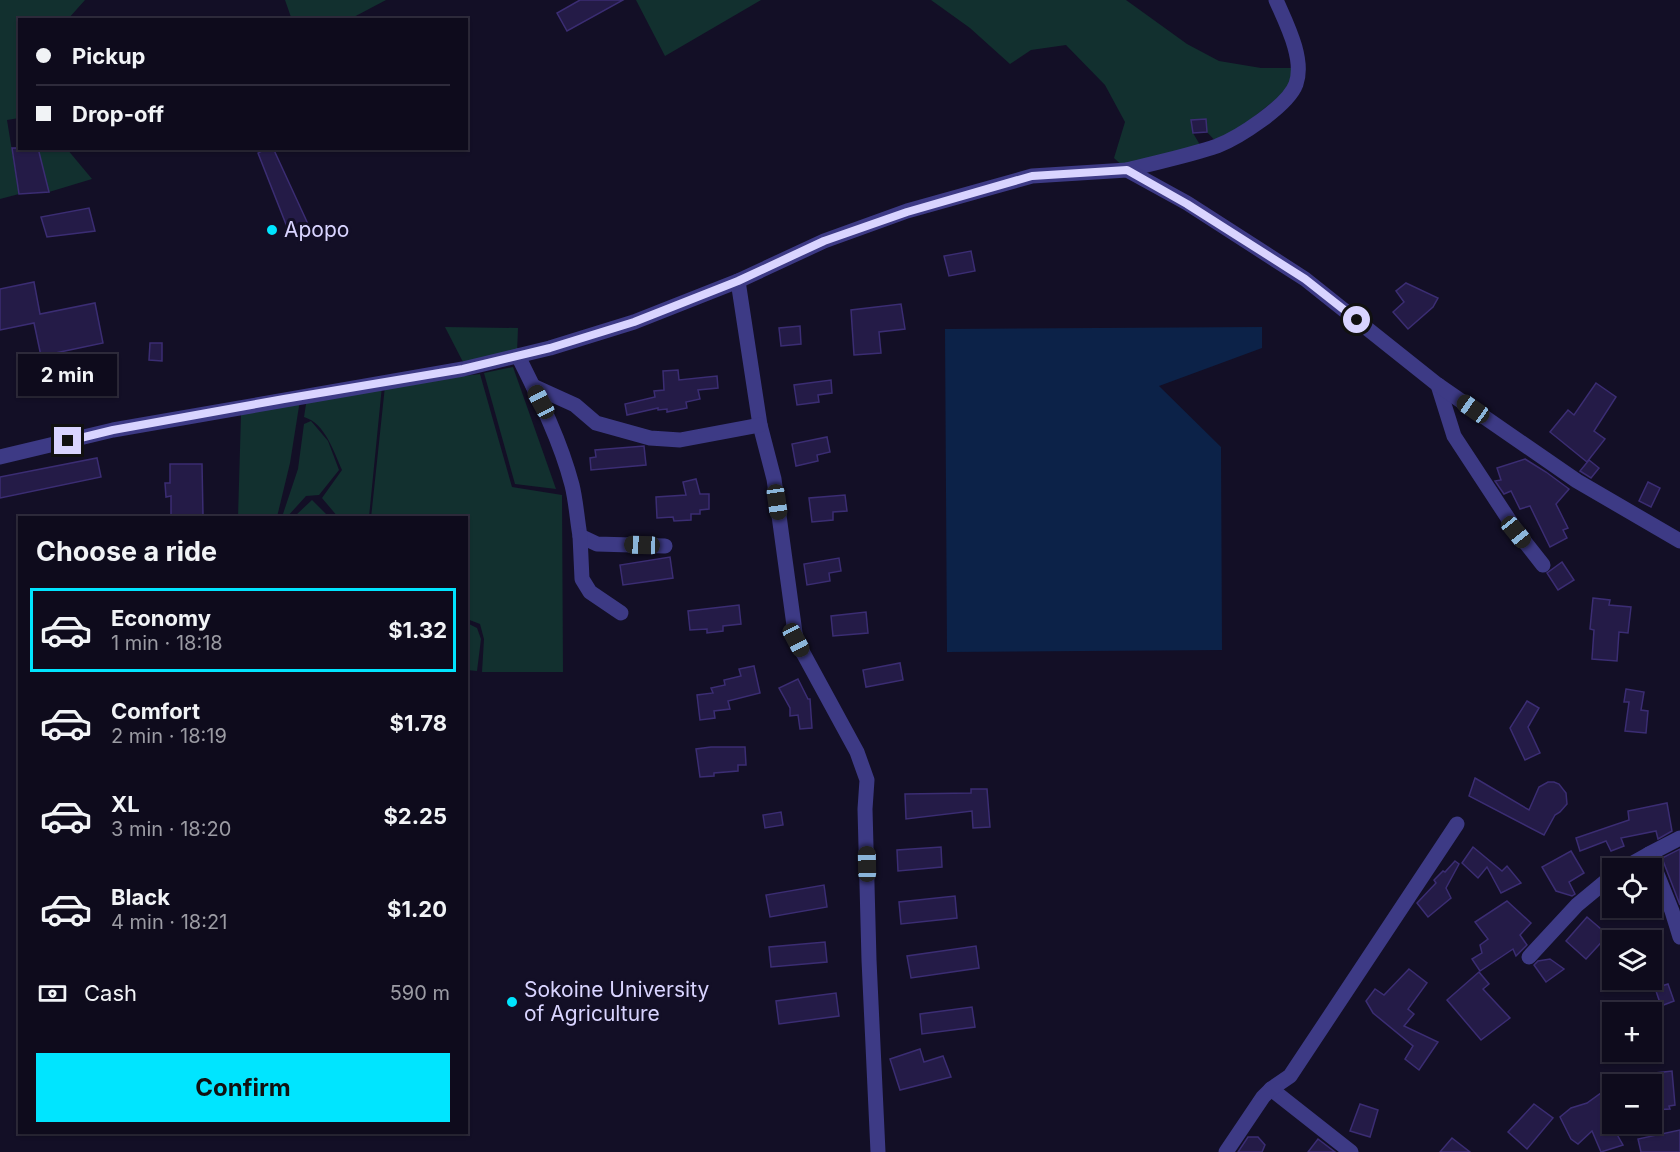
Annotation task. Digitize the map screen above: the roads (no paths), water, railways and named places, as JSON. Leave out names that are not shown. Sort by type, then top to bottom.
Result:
[{"type":"street","points":[[0,457],[113,430],[463,369],[518,356],[634,322],[738,281],[824,241],[907,212],[1032,176],[1127,170],[1219,145],[1268,116],[1285,101],[1296,83],[1297,51],[1276,0]]},
{"type":"street","points":[[1127,170],[1187,204],[1305,279],[1438,385],[1576,481],[1680,541]]},
{"type":"street","points":[[738,281],[760,425],[774,479],[796,640],[857,752],[867,780],[865,809],[878,1152]]},
{"type":"street","points":[[518,356],[561,452],[572,486],[580,536],[582,579],[590,592],[621,613]]},
{"type":"street","points":[[1438,385],[1454,436],[1516,532],[1543,565]]},
{"type":"street","points":[[533,386],[575,405],[596,423],[650,438],[680,440],[760,425]]},
{"type":"street","points":[[580,536],[597,544],[665,546]]},
{"type":"street","points":[[1226,1152],[1263,1097],[1290,1076],[1457,824]]},
{"type":"street","points":[[1642,858],[1680,838]]},
{"type":"street","points":[[1649,854],[1680,937]]},
{"type":"street","points":[[1529,957],[1576,905],[1602,884]]},
{"type":"street","points":[[1271,1089],[1351,1152]]},
{"type":"water","points":[[1262,327],[1262,348],[1159,386],[1221,447],[1222,650],[947,652],[945,329]]},
{"type":"place","name":"Apopo","points":[[272,230]]},
{"type":"place","name":"Sokoine University of Agriculture","points":[[512,1002]]}]
